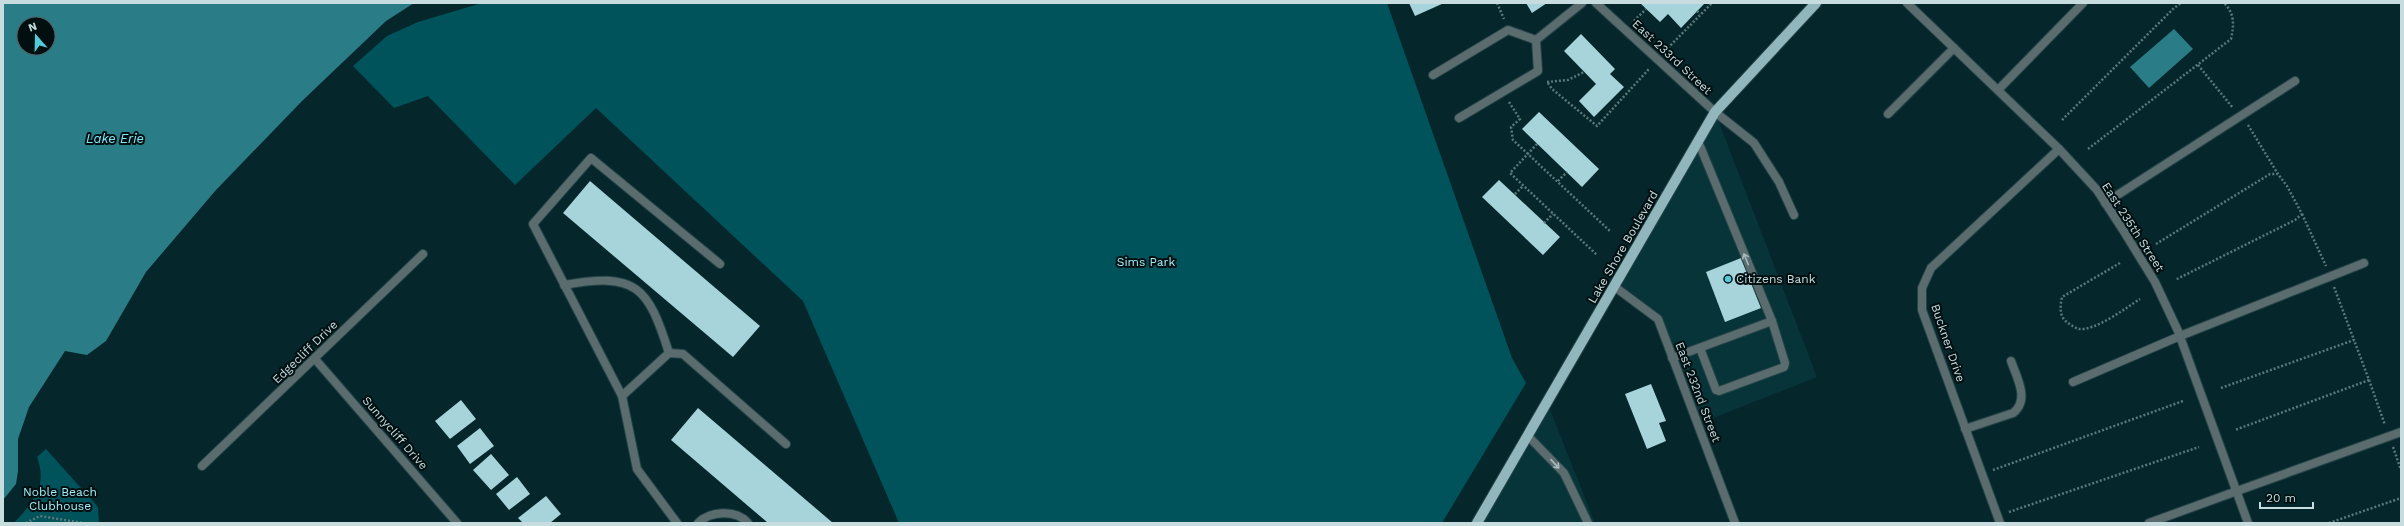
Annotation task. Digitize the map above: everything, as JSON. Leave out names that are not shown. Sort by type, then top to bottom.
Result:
[{"type":"main road","name":"Lake Shore Boulevard","points":[[1478,523],[1715,112],[1816,3]]},
{"type":"street","points":[[1536,40],[1582,3]]},
{"type":"street","name":"East 233rd Street","points":[[1596,3],[1715,112],[1754,143],[1779,182],[1794,215]]},
{"type":"street","name":"East 235th Street","points":[[1907,3],[2060,149],[2097,190],[2155,282],[2180,336],[2248,523]]},
{"type":"street","points":[[1998,90],[2083,3]]},
{"type":"street","points":[[1433,75],[1508,30],[1536,40]]},
{"type":"street","points":[[1459,118],[1538,71],[1536,40]]},
{"type":"street","points":[[1888,114],[1954,48]]},
{"type":"street","points":[[2105,203],[2295,81]]},
{"type":"street","points":[[1698,142],[1772,321],[1785,363],[1784,367],[1777,370],[1719,391],[1716,390],[1700,348]]},
{"type":"street","name":"Buckner Drive","points":[[2000,523],[1922,310],[1922,288],[1931,268],[2060,149]]},
{"type":"street","points":[[677,523],[637,469],[622,396],[564,286],[534,224],[591,158],[720,264]]},
{"type":"street","name":"Edgecliff Drive","points":[[202,466],[423,254]]},
{"type":"street","points":[[2073,382],[2180,336],[2364,263]]},
{"type":"street","points":[[564,286],[589,281],[604,281],[633,286],[645,296],[669,353]]},
{"type":"street","name":"East 232nd Street","points":[[1615,287],[1658,319],[1736,523]]},
{"type":"street","points":[[1672,358],[1772,321]]},
{"type":"street","points":[[622,396],[669,353],[683,354],[786,444]]},
{"type":"street","name":"Sunnycliff Drive","points":[[315,359],[457,523]]},
{"type":"street","points":[[1965,429],[2013,413],[2018,408],[2022,396],[2011,361]]},
{"type":"street","points":[[2149,523],[2401,432]]},
{"type":"street","points":[[1528,436],[1564,473],[1588,523]]},
{"type":"street","points":[[698,523],[705,516],[728,513],[744,518],[748,523]]},
{"type":"path","points":[[1497,3],[1508,30]]},
{"type":"path","points":[[1665,52],[1712,3]]},
{"type":"path","points":[[2062,120],[2174,8],[2182,3]]},
{"type":"path","points":[[2088,149],[2231,39],[2234,22],[2229,9],[2224,3]]},
{"type":"path","points":[[1633,21],[1646,9]]},
{"type":"path","points":[[1697,11],[1700,14]]},
{"type":"path","points":[[1538,71],[1552,89],[1597,126],[1649,69]]},
{"type":"path","points":[[1548,83],[1576,78],[1584,72]]},
{"type":"path","points":[[1503,92],[1520,119],[1511,127],[1511,136],[1611,232]]},
{"type":"path","points":[[1538,144],[1510,173],[1597,255]]},
{"type":"path","points":[[1558,181],[1567,172]]},
{"type":"path","points":[[2156,244],[2270,174],[2278,174],[2287,186],[2302,214],[2295,220],[2175,280]]},
{"type":"path","points":[[1515,194],[1523,186]]},
{"type":"path","points":[[1544,222],[1553,214]]},
{"type":"path","points":[[2120,263],[2062,298],[2060,308],[2064,320],[2077,328],[2087,329],[2140,299]]},
{"type":"path","points":[[2220,388],[2354,340],[2370,380],[2235,430]]},
{"type":"path","points":[[1993,470],[2183,401]]},
{"type":"path","points":[[2009,512],[2199,447]]},
{"type":"path","points":[[2329,523],[2401,498]]},
{"type":"path","points":[[26,523],[40,516],[83,523]]},
{"type":"shaded area","points":[[1715,112],[1817,377],[1698,424],[1658,319],[1615,287]]},
{"type":"shaded area","points":[[1547,402],[1595,523],[1477,523]]},
{"type":"green space","name":"Sims Park","points":[[482,3],[1387,3],[1512,358],[1526,383],[1442,523],[899,523],[803,301],[596,108],[515,185],[428,96],[394,108],[353,66],[387,36],[418,22]]},
{"type":"green space","name":"Noble Beach Clubhouse","points":[[46,449],[98,507],[99,523],[14,523],[33,501],[37,493],[40,486],[41,477],[37,457]]},
{"type":"water","name":"Lake Erie","points":[[3,3],[414,3],[386,21],[302,101],[216,190],[146,272],[106,341],[87,355],[65,351],[29,407],[18,439],[18,471],[16,484],[3,500]]},
{"type":"water","points":[[2174,29],[2193,49],[2149,88],[2130,67]]},
{"type":"building","points":[[1409,3],[1444,3],[1415,16]]},
{"type":"building","points":[[1526,3],[1547,3],[1532,13]]},
{"type":"building","points":[[1640,3],[1705,3],[1681,28],[1668,14],[1660,22]]},
{"type":"building","points":[[1581,34],[1615,69],[1610,74],[1624,87],[1594,117],[1579,101],[1596,84],[1564,51]]},
{"type":"building","points":[[1539,112],[1599,169],[1582,187],[1522,129]]},
{"type":"building","points":[[1499,180],[1560,237],[1543,255],[1482,197]]},
{"type":"building","points":[[590,181],[760,326],[733,357],[563,213]]},
{"type":"building","points":[[1741,258],[1761,308],[1725,322],[1706,272]]},
{"type":"building","points":[[1651,384],[1666,421],[1659,423],[1666,441],[1647,449],[1625,394]]},
{"type":"building","points":[[461,400],[476,419],[450,439],[435,421]]},
{"type":"building","points":[[698,408],[833,523],[768,523],[671,440]]},
{"type":"building","points":[[480,428],[494,446],[470,464],[457,446]]},
{"type":"building","points":[[491,454],[509,475],[491,490],[473,470]]},
{"type":"building","points":[[517,477],[530,494],[509,510],[496,494]]},
{"type":"building","points":[[546,496],[561,514],[550,523],[523,523],[518,518]]},
{"type":"place","name":"Citizens Bank","points":[[1728,279]]}]
